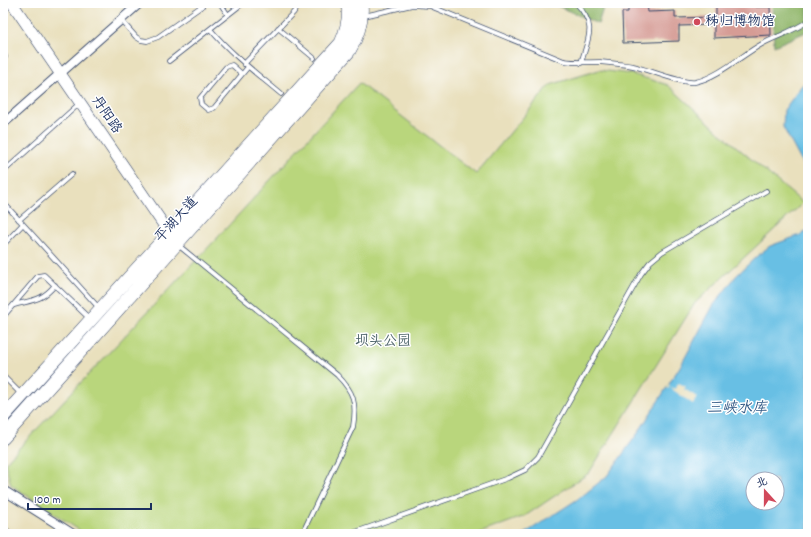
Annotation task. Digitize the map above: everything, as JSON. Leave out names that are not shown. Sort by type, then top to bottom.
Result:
[{"type":"highway","name":"平湖大道","points":[[3,438],[109,319],[173,239],[341,43],[346,32],[348,3]]},
{"type":"highway","name":"平湖大道","points":[[3,417],[100,309],[173,239],[349,51],[356,38],[361,23],[361,3]]},
{"type":"main road","name":"丹阳路","points":[[12,3],[173,239]]},
{"type":"street","points":[[3,124],[140,3]]},
{"type":"street","points":[[3,490],[73,534]]},
{"type":"lane","points":[[220,3],[228,15]]},
{"type":"lane","points":[[169,61],[243,3]]},
{"type":"lane","points":[[244,64],[294,12],[298,3]]},
{"type":"lane","points":[[576,3],[586,14],[590,28],[590,35],[581,63]]},
{"type":"lane","points":[[348,20],[402,6],[422,4],[555,58],[572,63],[601,62],[628,65],[683,81],[694,82],[704,80],[714,75],[762,44],[801,26],[808,21]]},
{"type":"lane","points":[[121,20],[136,37],[146,41],[158,37],[202,6]]},
{"type":"lane","points":[[278,28],[314,58]]},
{"type":"lane","points":[[210,29],[223,45],[281,94]]},
{"type":"lane","points":[[3,50],[5,56],[3,58]]},
{"type":"lane","points":[[242,74],[232,65],[226,67],[200,98],[201,104],[208,110],[214,108],[248,67]]},
{"type":"lane","points":[[3,172],[80,103]]},
{"type":"lane","points":[[19,220],[72,174]]},
{"type":"lane","points":[[350,534],[508,478],[525,470],[538,457],[641,274],[650,262],[662,252],[766,192]]},
{"type":"lane","points":[[3,202],[109,319]]},
{"type":"lane","points":[[3,245],[23,224]]},
{"type":"lane","points":[[173,239],[337,374],[346,384],[353,397],[355,412],[353,426],[303,532],[312,534]]},
{"type":"lane","points":[[3,317],[38,276],[44,275],[91,320]]},
{"type":"lane","points":[[14,305],[42,298],[55,286]]},
{"type":"lane","points":[[3,376],[23,395]]},
{"type":"lane","points":[[3,527],[12,534]]},
{"type":"green space","points":[[551,3],[599,3],[603,8],[598,24]]},
{"type":"green space","points":[[772,3],[808,3],[808,31],[774,46]]},
{"type":"green space","name":"坝头公园","points":[[599,70],[632,74],[668,85],[718,131],[803,203],[695,303],[589,473],[525,516],[477,534],[85,534],[11,485],[5,463],[219,236],[359,83],[476,174],[550,85]]},
{"type":"water","points":[[808,80],[808,174],[783,127],[784,110],[802,85]]},
{"type":"water","name":"三峡水库","points":[[808,231],[808,534],[524,534],[581,497],[607,476],[638,433],[681,365],[713,306],[736,276],[770,246]]},
{"type":"pier","points":[[679,383],[686,387],[684,389],[697,397],[693,404],[669,387],[668,389],[666,388],[670,384],[669,386],[675,389]]},
{"type":"building","name":"秭归博物馆","points":[[628,3],[647,3],[648,12],[675,11],[675,18],[716,17],[716,4],[756,3],[756,7],[770,7],[771,35],[714,38],[714,25],[679,26],[679,41],[623,43],[622,12],[628,12]]},
{"type":"place","name":"秭归博物馆","points":[[697,22]]}]
